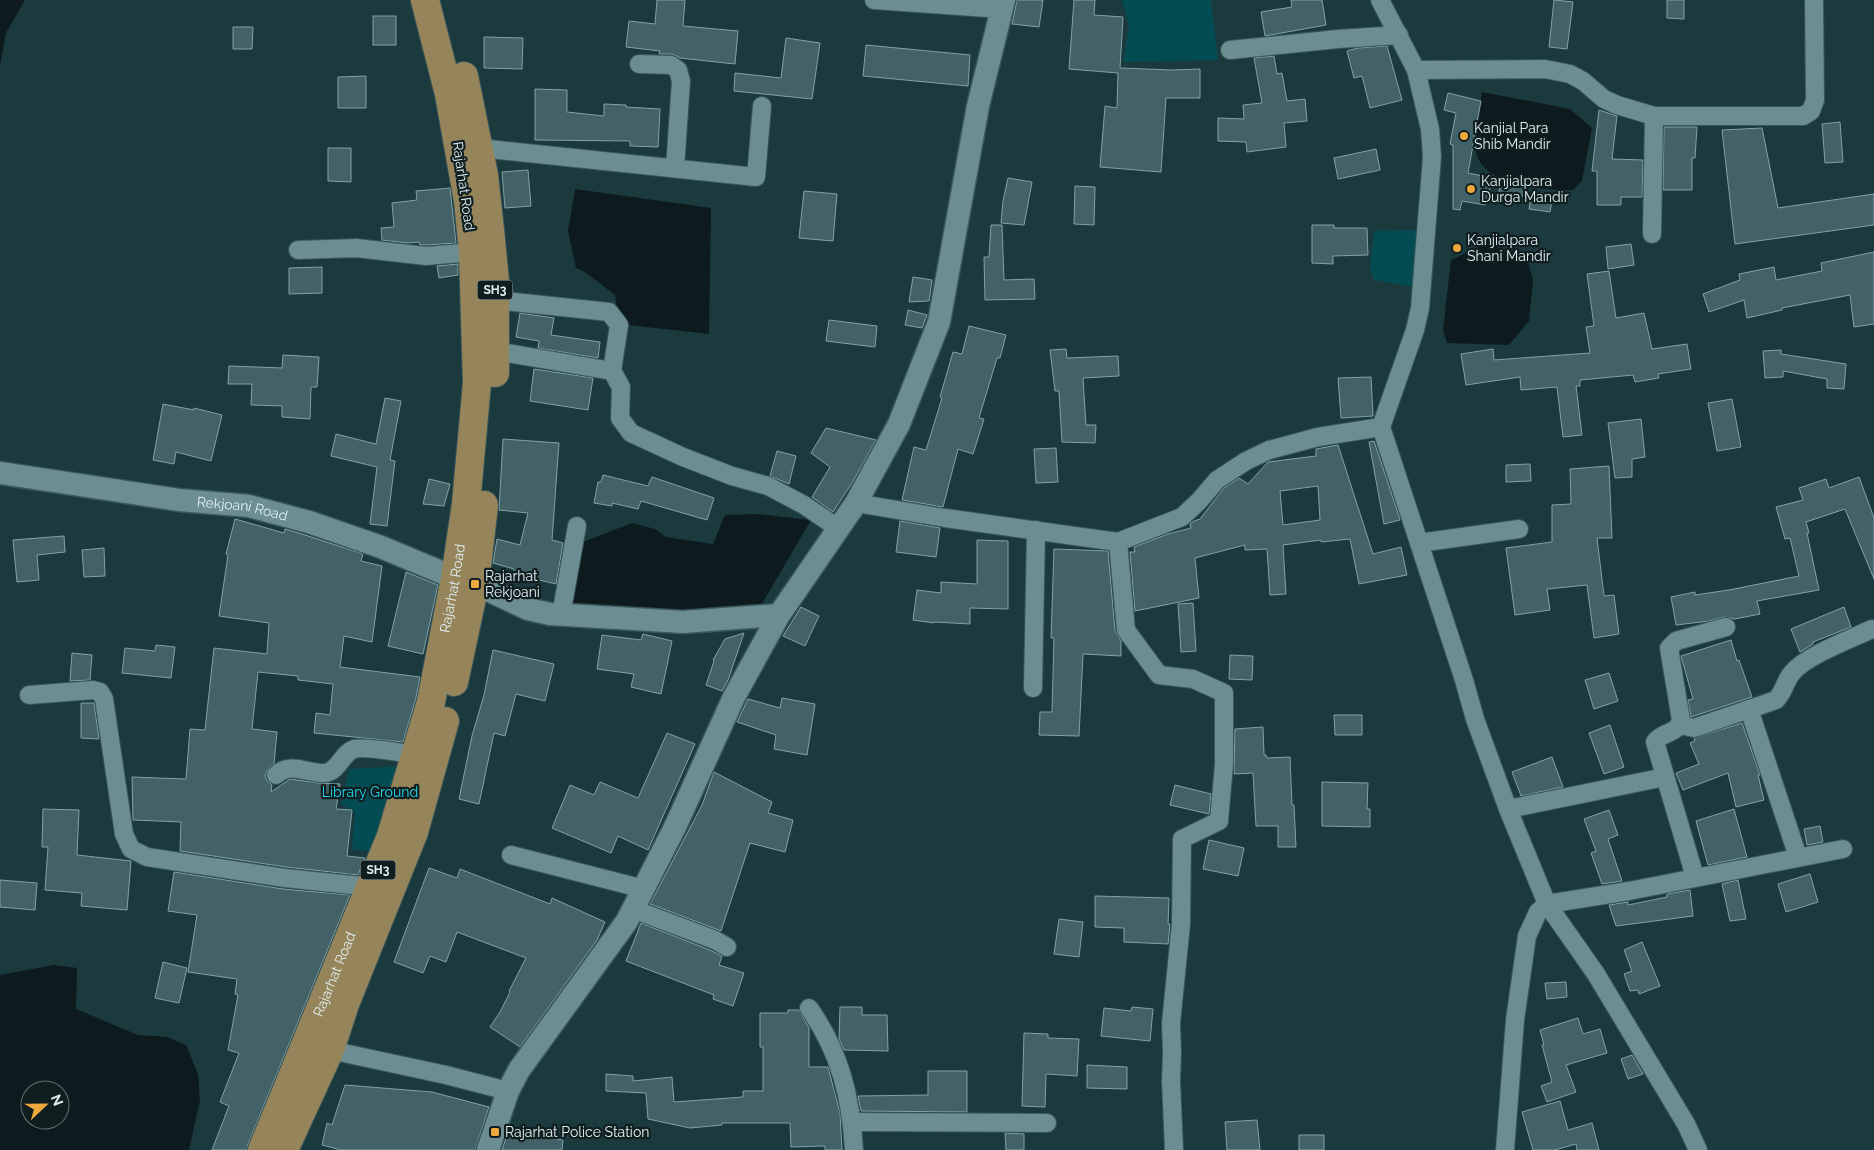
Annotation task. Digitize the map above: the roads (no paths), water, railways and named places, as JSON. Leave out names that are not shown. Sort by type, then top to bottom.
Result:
[{"type":"main road","name":"Rajarhat Road","points":[[262,1150],[392,836],[465,581],[466,504],[477,383],[473,252],[468,200],[449,94],[425,0]]},
{"type":"main road","name":"Rajarhat Road","points":[[284,1150],[330,1050],[345,1004],[414,832],[447,713],[465,581],[491,439],[495,300],[490,230],[479,148],[467,86],[442,0]]},
{"type":"street","points":[[488,1150],[508,1091],[519,1070],[622,928],[675,827],[734,697],[779,615],[856,503],[898,424],[939,322],[978,106],[1003,4],[874,0]]},
{"type":"street","points":[[1380,0],[1416,70],[1430,129],[1432,156],[1420,308],[1415,330],[1381,426],[1475,720],[1508,809],[1547,904],[1601,983],[1686,1124],[1698,1150]]},
{"type":"street","points":[[1416,70],[1545,69],[1561,72],[1570,74],[1583,81],[1604,99],[1616,105],[1654,116],[1803,116],[1811,111],[1815,100],[1814,0]]},
{"type":"street","points":[[1230,50],[1399,35]]},
{"type":"street","points":[[639,64],[671,66],[678,70],[681,82],[675,168]]},
{"type":"street","points":[[479,148],[756,177],[762,106]]},
{"type":"street","points":[[1652,234],[1654,116]]},
{"type":"street","points":[[298,250],[356,248],[426,256],[473,252]]},
{"type":"street","points":[[495,300],[609,312],[619,324],[612,371],[621,388],[620,418],[631,433],[732,476],[768,486],[804,505],[838,528]]},
{"type":"street","points":[[495,351],[612,371]]},
{"type":"street","points":[[856,503],[945,518],[1118,542],[1182,517],[1217,480],[1246,461],[1269,450],[1318,437],[1381,426]]},
{"type":"street","name":"Rekjoani Road","points":[[0,473],[179,500],[249,506],[309,522],[382,547],[528,609],[550,614],[683,622],[779,615]]},
{"type":"street","points":[[561,615],[577,526]]},
{"type":"street","points":[[1033,688],[1036,530]]},
{"type":"street","points":[[1419,543],[1519,530]]},
{"type":"street","points":[[1118,542],[1126,630],[1159,675],[1193,679],[1224,693],[1224,764],[1219,822],[1182,839],[1182,924],[1171,1023],[1174,1150]]},
{"type":"street","points":[[1695,877],[1655,742],[1656,739],[1676,729],[1680,725],[1681,720],[1669,648],[1676,641],[1726,628]]},
{"type":"street","points":[[1680,725],[1694,728],[1776,700],[1783,693],[1792,672],[1805,661],[1872,628]]},
{"type":"street","points":[[28,695],[93,690],[100,692],[104,699],[124,834],[131,849],[147,857],[285,878],[371,887]]},
{"type":"street","points":[[1749,709],[1798,857]]},
{"type":"street","points":[[276,775],[286,768],[329,772],[348,753],[358,748],[416,755]]},
{"type":"street","points":[[1508,809],[1665,777]]},
{"type":"street","points":[[1505,1150],[1515,1020],[1527,936],[1538,912],[1547,904],[1629,891],[1843,848]]},
{"type":"street","points":[[511,855],[644,889]]},
{"type":"street","points":[[633,909],[715,940],[726,947]]},
{"type":"street","points":[[809,1008],[820,1024],[833,1050],[844,1079],[852,1122],[854,1150]]},
{"type":"street","points":[[330,1050],[446,1075],[508,1091]]},
{"type":"street","points":[[852,1122],[1047,1123]]},
{"type":"place","name":"Kanjial Para Shib Mandir","points":[[1464,136]]},
{"type":"place","name":"Kanjialpara Durga Mandir","points":[[1471,189]]},
{"type":"place","name":"Kanjialpara Shani Mandir","points":[[1457,248]]},
{"type":"place","name":"Rajarhat Rekjoani","points":[[475,584]]},
{"type":"place","name":"Rajarhat Police Station","points":[[495,1132]]},
{"type":"park label","name":"Library Ground","points":[[370,792]]}]
